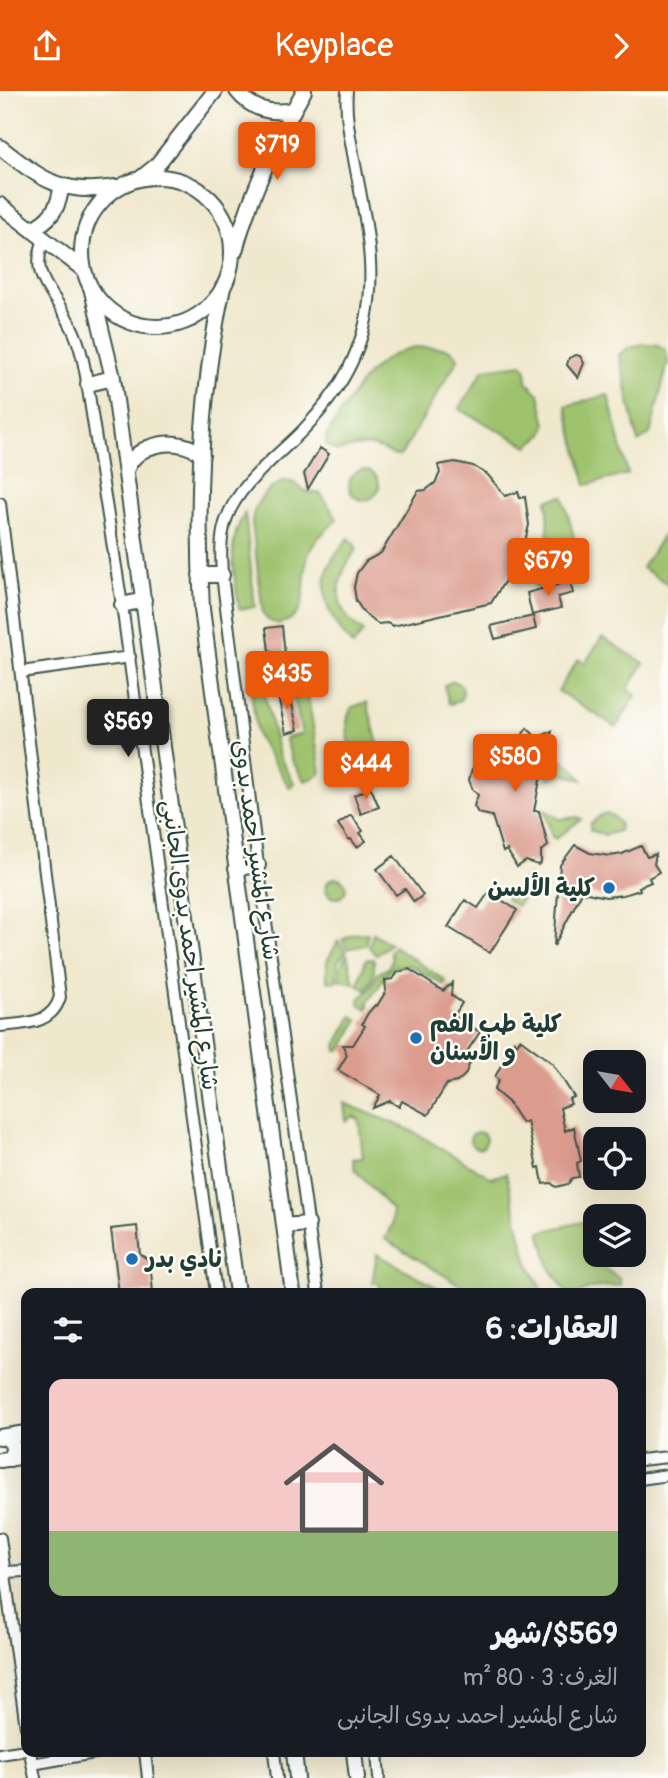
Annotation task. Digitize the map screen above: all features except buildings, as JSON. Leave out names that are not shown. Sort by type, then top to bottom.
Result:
[{"type":"street","points":[[140,179],[156,166],[215,91]]},
{"type":"street","points":[[237,91],[248,103],[265,111],[293,110]]},
{"type":"street","points":[[92,291],[103,305],[117,316],[150,327],[185,322],[213,301],[223,287],[256,185],[304,91]]},
{"type":"street","points":[[317,1288],[258,865],[222,575],[221,546],[226,521],[237,498],[324,406],[349,367],[364,329],[372,279],[348,124],[347,91]]},
{"type":"street","points":[[0,147],[27,168],[61,186],[76,190],[121,186]]},
{"type":"street","points":[[231,265],[232,247],[220,212],[209,197],[194,186],[177,179],[140,179],[108,194],[90,218],[82,244],[84,270],[92,291],[113,378],[236,1288]]},
{"type":"street","points":[[31,229],[46,221],[56,209],[61,186]]},
{"type":"street","points":[[0,205],[84,270]]},
{"type":"street","name":"شارع المشير احمد بدوى الجانبى","points":[[44,240],[38,255],[42,276],[78,340],[88,384],[130,657],[215,1288]]},
{"type":"street","name":"شارع المشير احمد بدوى","points":[[223,287],[210,353],[202,454],[200,575],[205,643],[292,1288]]},
{"type":"street","points":[[88,384],[113,378]]},
{"type":"street","points":[[126,471],[132,459],[148,447],[182,444],[193,447],[202,454]]},
{"type":"street","points":[[0,503],[60,997],[57,1006],[44,1019],[0,1026]]},
{"type":"street","points":[[200,575],[222,575]]},
{"type":"street","points":[[122,605],[144,600]]},
{"type":"street","points":[[20,671],[130,657]]},
{"type":"street","points":[[138,719],[159,715]]},
{"type":"street","points":[[236,868],[258,865]]},
{"type":"street","points":[[284,1226],[308,1224]]},
{"type":"street","points":[[3,1436],[21,1434]]},
{"type":"street","points":[[3,1436],[14,1447],[5,1460]]},
{"type":"street","points":[[646,1459],[668,1457]]},
{"type":"street","points":[[646,1478],[668,1475]]},
{"type":"street","points":[[0,1538],[21,1692]]},
{"type":"street","points":[[4,1572],[21,1571]]},
{"type":"street","points":[[0,1754],[21,1752]]},
{"type":"street","points":[[30,1757],[35,1778]]},
{"type":"street","points":[[32,1764],[72,1757]]},
{"type":"street","points":[[146,1757],[148,1778]]},
{"type":"street","points":[[275,1757],[277,1778]]},
{"type":"street","points":[[295,1757],[297,1778]]},
{"type":"street","points":[[355,1757],[357,1778]]},
{"type":"street","points":[[378,1757],[380,1778]]},
{"type":"green space","points":[[655,344],[666,349],[668,363],[650,434],[638,442],[619,355],[630,347]]},
{"type":"green space","points":[[416,347],[447,349],[456,354],[458,359],[401,455],[395,456],[372,446],[337,451],[326,445],[326,436],[362,381],[385,360]]},
{"type":"green space","points":[[522,364],[526,368],[527,383],[539,394],[546,425],[543,434],[528,446],[459,409],[484,369]]},
{"type":"green space","points":[[608,395],[628,474],[586,485],[566,406]]},
{"type":"green space","points":[[364,470],[375,474],[379,485],[375,496],[364,500],[353,496],[349,485],[353,474]]},
{"type":"green space","points":[[284,481],[292,482],[306,491],[321,494],[337,519],[309,553],[304,594],[298,612],[291,619],[278,623],[270,621],[263,614],[252,522],[255,508],[262,497]]},
{"type":"green space","points":[[563,496],[581,564],[580,570],[565,583],[537,587],[531,582],[531,577],[547,539],[547,500]]},
{"type":"green space","points":[[245,513],[255,607],[239,609],[233,548],[239,524]]},
{"type":"green space","points":[[663,535],[668,538],[668,584],[642,568]]},
{"type":"green space","points":[[349,538],[357,549],[344,571],[339,592],[345,613],[363,632],[353,646],[333,619],[325,592],[330,565]]},
{"type":"green space","points":[[602,637],[644,663],[628,689],[636,695],[616,727],[558,691],[578,659],[585,663]]},
{"type":"green space","points":[[305,680],[321,772],[305,781],[293,762],[285,738],[302,734],[291,683]]},
{"type":"green space","points":[[454,681],[462,686],[463,694],[460,700],[451,704],[444,685]]},
{"type":"green space","points":[[251,690],[264,692],[279,756],[294,783],[290,788],[257,736]]},
{"type":"green space","points":[[367,702],[379,748],[375,754],[361,759],[352,750],[347,727],[352,707]]},
{"type":"green space","points":[[562,760],[575,770],[582,780],[564,774],[549,778]]},
{"type":"green space","points":[[544,810],[560,819],[581,819],[556,839],[552,837]]},
{"type":"green space","points":[[606,813],[613,816],[620,825],[619,831],[604,835],[590,830],[590,824]]},
{"type":"green space","points":[[528,876],[532,882],[517,906],[506,899]]},
{"type":"green space","points":[[336,878],[343,881],[346,888],[343,895],[336,898],[329,895],[326,888],[329,881]]},
{"type":"green space","points":[[368,933],[366,945],[348,949],[342,940],[354,934]]},
{"type":"green space","points":[[373,933],[390,944],[376,955],[369,947]]},
{"type":"green space","points":[[338,941],[346,951],[338,962],[336,981],[327,982],[327,961]]},
{"type":"green space","points":[[394,946],[446,981],[444,985],[412,966],[396,966],[387,974],[367,1004],[367,1009],[359,1004],[359,999],[371,988],[377,974],[388,968],[392,960],[390,952]]},
{"type":"green space","points":[[347,954],[354,983],[339,980],[341,965]]},
{"type":"green space","points":[[366,959],[374,959],[374,972],[366,990],[358,985]]},
{"type":"green space","points":[[352,1016],[358,1020],[341,1050],[337,1051],[336,1045]]},
{"type":"green space","points":[[344,1103],[410,1130],[492,1178],[506,1173],[527,1260],[541,1288],[465,1288],[385,1239],[392,1224],[392,1210],[355,1170],[353,1159],[363,1158],[359,1120],[354,1116],[346,1121]]},
{"type":"green space","points":[[475,1132],[481,1132],[486,1140],[484,1146],[475,1148],[470,1143],[470,1137]]},
{"type":"green space","points":[[583,1222],[583,1267],[603,1267],[620,1279],[620,1285],[564,1288],[550,1268],[540,1232]]},
{"type":"green space","points":[[377,1254],[438,1288],[380,1288],[379,1283],[372,1283]]},
{"type":"place","name":"كلية الألسن","points":[[609,888]]},
{"type":"place","name":"كلية طب الفم و الأسنان","points":[[416,1038]]},
{"type":"place","name":"نادي بدر","points":[[132,1259]]}]
